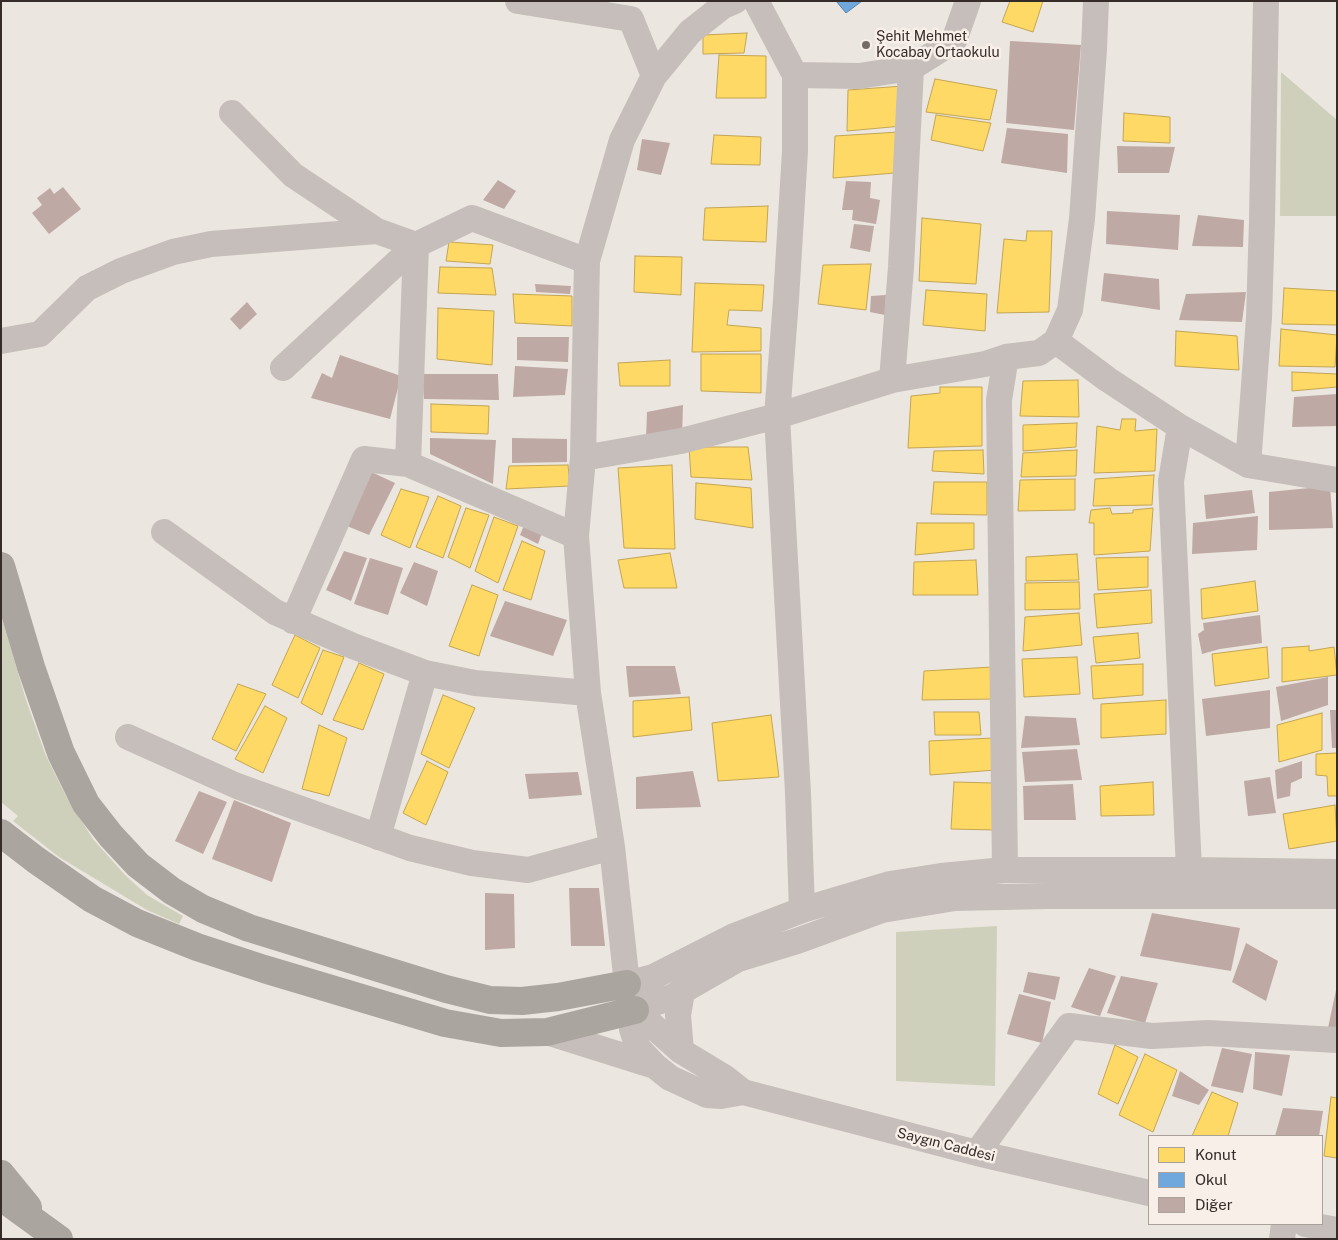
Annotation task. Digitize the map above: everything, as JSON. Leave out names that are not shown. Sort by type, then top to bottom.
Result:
[{"type":"highway","points":[[1,566],[31,667],[60,753],[86,804],[111,836],[138,865],[172,891],[203,909],[249,928],[446,989],[490,1000],[522,1001],[558,997],[627,984]]},
{"type":"highway","points":[[1,833],[36,860],[92,898],[137,923],[197,947],[264,969],[444,1023],[501,1033],[548,1032],[635,1010]]},
{"type":"highway","points":[[1,1174],[52,1233]]},
{"type":"highway","points":[[1,1196],[52,1233]]},
{"type":"street","points":[[518,1],[638,10],[654,76]]},
{"type":"street","points":[[735,1],[723,6],[690,32],[654,76],[622,140],[587,260],[583,458],[576,536],[588,693],[612,847],[627,984],[635,1010],[672,997],[738,959],[797,941],[882,910],[955,898],[1047,896],[1337,896]]},
{"type":"street","points":[[756,1],[795,75],[795,151],[777,416],[798,783],[802,910]]},
{"type":"street","points":[[795,75],[859,76],[911,68],[954,41],[968,1]]},
{"type":"street","points":[[583,458],[681,441],[777,416],[892,380],[985,364],[1006,357],[1039,353],[1056,341],[1070,310],[1082,219],[1096,1]]},
{"type":"street","points":[[1248,465],[1259,318],[1266,1]]},
{"type":"street","points":[[892,380],[901,267],[911,68]]},
{"type":"street","points":[[232,113],[293,176],[377,231],[416,245]]},
{"type":"street","points":[[283,368],[416,245],[472,218],[587,260]]},
{"type":"street","points":[[1,341],[40,334],[86,288],[120,271],[173,252],[211,244],[377,231]]},
{"type":"street","points":[[408,464],[416,245]]},
{"type":"street","points":[[1056,341],[1107,379],[1180,428],[1248,465],[1337,480]]},
{"type":"street","points":[[1004,870],[999,400],[1006,357]]},
{"type":"street","points":[[1180,428],[1171,481],[1189,870]]},
{"type":"street","points":[[293,621],[364,460],[408,464],[576,536]]},
{"type":"street","points":[[164,532],[275,612],[353,646],[425,673],[475,683],[588,693]]},
{"type":"street","points":[[378,837],[425,673]]},
{"type":"street","points":[[128,738],[237,786],[410,848],[472,863],[528,870],[612,847]]},
{"type":"street","points":[[627,984],[653,976],[732,937],[802,910],[890,884],[941,876],[1004,870],[1337,872]]},
{"type":"street","points":[[681,1051],[678,1015],[682,992]]},
{"type":"street","name":"Saygın Caddesi","points":[[635,1010],[681,1051],[724,1077],[743,1092],[977,1154],[1148,1193]]},
{"type":"street","name":"Saygın Caddesi","points":[[635,1010],[632,1029],[638,1048],[655,1066],[670,1078],[707,1095],[721,1096],[743,1092]]},
{"type":"street","points":[[977,1154],[1069,1026],[1152,1036],[1208,1033],[1337,1040]]},
{"type":"street","points":[[548,1032],[655,1066]]},
{"type":"street","points":[[1282,1239],[1284,1225]]},
{"type":"street","points":[[1310,1225],[1337,1230]]},
{"type":"green space","points":[[1281,72],[1337,120],[1337,216],[1280,216]]},
{"type":"green space","points":[[1,615],[26,700],[46,756],[67,798],[93,839],[125,875],[147,895],[183,916],[179,924],[147,910],[59,857],[13,821],[18,816],[1,802]]},
{"type":"green space","points":[[997,926],[995,1086],[896,1081],[896,932]]},
{"type":"building: Konut","points":[[1010,1],[1043,1],[1033,32],[1002,22]]},
{"type":"building: Konut","points":[[747,33],[744,53],[703,54],[703,35]]},
{"type":"building: Konut","points":[[719,55],[766,56],[766,98],[716,98]]},
{"type":"building: Konut","points":[[935,79],[997,90],[990,120],[926,112]]},
{"type":"building: Konut","points":[[903,86],[902,126],[847,131],[848,90]]},
{"type":"building: Konut","points":[[1124,113],[1170,117],[1170,143],[1123,141]]},
{"type":"building: Konut","points":[[936,115],[991,123],[983,151],[931,140]]},
{"type":"building: Konut","points":[[899,132],[895,173],[833,178],[835,136]]},
{"type":"building: Konut","points":[[714,135],[761,137],[760,165],[711,164]]},
{"type":"building: Konut","points":[[768,206],[766,242],[703,240],[705,208]]},
{"type":"building: Konut","points":[[922,218],[981,224],[976,284],[919,281]]},
{"type":"building: Konut","points":[[1027,231],[1052,231],[1049,312],[997,313],[1004,239],[1026,241]]},
{"type":"building: Konut","points":[[449,242],[493,245],[490,264],[446,261]]},
{"type":"building: Konut","points":[[635,256],[682,257],[681,295],[634,292]]},
{"type":"building: Konut","points":[[871,264],[866,310],[818,304],[823,265]]},
{"type":"building: Konut","points":[[440,267],[492,268],[496,295],[438,293]]},
{"type":"building: Konut","points":[[695,283],[764,285],[762,311],[729,310],[727,325],[761,328],[761,351],[692,352]]},
{"type":"building: Konut","points":[[1284,288],[1337,291],[1337,325],[1282,324]]},
{"type":"building: Konut","points":[[926,290],[987,294],[985,331],[923,325]]},
{"type":"building: Konut","points":[[513,294],[572,296],[572,326],[515,323]]},
{"type":"building: Konut","points":[[438,308],[494,311],[492,365],[437,359]]},
{"type":"building: Konut","points":[[1281,329],[1337,335],[1335,367],[1279,366]]},
{"type":"building: Konut","points":[[1176,331],[1237,336],[1239,370],[1175,366]]},
{"type":"building: Konut","points":[[701,354],[761,354],[761,393],[701,391]]},
{"type":"building: Konut","points":[[670,360],[670,386],[620,386],[618,363]]},
{"type":"building: Konut","points":[[1292,372],[1337,374],[1337,387],[1292,391]]},
{"type":"building: Konut","points":[[1078,380],[1079,417],[1020,416],[1023,381]]},
{"type":"building: Konut","points":[[940,387],[982,387],[982,446],[908,448],[911,396],[940,393]]},
{"type":"building: Konut","points":[[431,404],[489,406],[488,434],[431,432]]},
{"type":"building: Konut","points":[[1122,419],[1136,419],[1135,431],[1157,429],[1155,471],[1094,473],[1097,426],[1120,430]]},
{"type":"building: Konut","points":[[1077,423],[1076,447],[1023,451],[1023,425]]},
{"type":"building: Konut","points":[[689,447],[748,447],[752,480],[691,477]]},
{"type":"building: Konut","points":[[983,450],[984,474],[932,471],[934,451]]},
{"type":"building: Konut","points":[[1077,450],[1076,476],[1021,477],[1023,453]]},
{"type":"building: Konut","points":[[568,465],[570,486],[506,489],[509,466]]},
{"type":"building: Konut","points":[[672,465],[675,549],[624,548],[618,468]]},
{"type":"building: Konut","points":[[1154,475],[1152,505],[1093,506],[1095,479]]},
{"type":"building: Konut","points":[[1075,479],[1075,510],[1018,511],[1020,480]]},
{"type":"building: Konut","points":[[934,482],[987,482],[987,515],[931,514]]},
{"type":"building: Konut","points":[[696,483],[751,488],[753,528],[695,519]]},
{"type":"building: Konut","points":[[401,489],[429,497],[410,548],[381,535]]},
{"type":"building: Konut","points":[[438,496],[461,506],[443,558],[416,547]]},
{"type":"building: Konut","points":[[466,508],[489,515],[470,568],[448,557]]},
{"type":"building: Konut","points":[[1110,508],[1112,514],[1133,513],[1133,510],[1153,508],[1150,551],[1094,555],[1094,523],[1089,523],[1091,510]]},
{"type":"building: Konut","points":[[494,517],[518,526],[498,583],[475,571]]},
{"type":"building: Konut","points":[[917,523],[974,523],[974,549],[915,555]]},
{"type":"building: Konut","points":[[522,541],[545,551],[531,600],[503,590]]},
{"type":"building: Konut","points":[[670,553],[677,588],[624,588],[618,560]]},
{"type":"building: Konut","points":[[1077,554],[1079,580],[1026,581],[1026,557]]},
{"type":"building: Konut","points":[[1148,557],[1148,587],[1098,590],[1096,558]]},
{"type":"building: Konut","points":[[976,560],[978,595],[913,595],[914,562]]},
{"type":"building: Konut","points":[[1255,581],[1258,611],[1202,619],[1201,589]]},
{"type":"building: Konut","points":[[1079,582],[1080,609],[1025,610],[1025,583]]},
{"type":"building: Konut","points":[[472,585],[498,595],[479,656],[449,646]]},
{"type":"building: Konut","points":[[1151,590],[1152,623],[1097,628],[1094,594]]},
{"type":"building: Konut","points":[[1079,613],[1082,645],[1023,651],[1025,617]]},
{"type":"building: Konut","points":[[1138,633],[1140,658],[1096,663],[1093,637]]},
{"type":"building: Konut","points":[[295,635],[320,648],[298,698],[272,685]]},
{"type":"building: Konut","points":[[1309,646],[1309,651],[1334,647],[1337,675],[1282,682],[1282,648]]},
{"type":"building: Konut","points":[[1267,647],[1269,678],[1215,686],[1212,654]]},
{"type":"building: Konut","points":[[323,650],[344,657],[322,715],[301,703]]},
{"type":"building: Konut","points":[[1077,657],[1080,694],[1024,697],[1022,659]]},
{"type":"building: Konut","points":[[359,663],[384,674],[363,730],[333,720]]},
{"type":"building: Konut","points":[[1143,664],[1143,695],[1093,699],[1091,666]]},
{"type":"building: Konut","points":[[992,667],[995,699],[922,700],[924,671]]},
{"type":"building: Konut","points":[[238,684],[266,694],[236,751],[212,739]]},
{"type":"building: Konut","points":[[443,695],[475,708],[449,768],[421,754]]},
{"type":"building: Konut","points":[[689,697],[692,730],[633,737],[633,701]]},
{"type":"building: Konut","points":[[1166,700],[1166,734],[1101,738],[1101,704]]},
{"type":"building: Konut","points":[[265,706],[287,718],[263,773],[235,759]]},
{"type":"building: Konut","points":[[934,712],[979,712],[981,735],[935,735]]},
{"type":"building: Konut","points":[[1322,713],[1322,750],[1279,762],[1277,725]]},
{"type":"building: Konut","points":[[771,715],[779,777],[718,781],[712,723]]},
{"type":"building: Konut","points":[[319,725],[347,738],[329,796],[302,789]]},
{"type":"building: Konut","points":[[993,738],[996,770],[930,775],[929,741]]},
{"type":"building: Konut","points":[[1337,753],[1337,796],[1328,796],[1327,776],[1316,775],[1316,754]]},
{"type":"building: Konut","points":[[427,761],[448,772],[426,825],[403,813]]},
{"type":"building: Konut","points":[[954,782],[993,783],[995,830],[951,829]]},
{"type":"building: Konut","points":[[1153,782],[1154,815],[1101,816],[1100,786]]},
{"type":"building: Konut","points":[[1335,805],[1337,841],[1289,849],[1283,814]]},
{"type":"building: Konut","points":[[1115,1045],[1138,1057],[1118,1104],[1098,1094]]},
{"type":"building: Konut","points":[[1145,1054],[1177,1070],[1153,1132],[1119,1115]]},
{"type":"building: Konut","points":[[1212,1092],[1238,1103],[1228,1135],[1192,1135]]},
{"type":"building: Konut","points":[[1331,1097],[1337,1098],[1337,1158],[1324,1156]]},
{"type":"building: Okul","points":[[836,1],[862,1],[846,13]]},
{"type":"building: Diğer","points":[[1010,41],[1081,45],[1074,130],[1006,123]]},
{"type":"building: Diğer","points":[[1007,128],[1068,134],[1067,173],[1001,163]]},
{"type":"building: Diğer","points":[[642,139],[670,143],[661,175],[637,170]]},
{"type":"building: Diğer","points":[[1117,146],[1175,147],[1169,173],[1118,173]]},
{"type":"building: Diğer","points":[[498,180],[516,191],[504,209],[483,200]]},
{"type":"building: Diğer","points":[[846,181],[871,182],[870,198],[880,200],[876,224],[852,220],[853,210],[842,210]]},
{"type":"building: Diğer","points":[[63,187],[81,209],[49,234],[32,213],[42,205],[37,198],[50,188],[54,194]]},
{"type":"building: Diğer","points":[[1107,211],[1180,215],[1178,250],[1106,244]]},
{"type":"building: Diğer","points":[[1198,215],[1244,220],[1243,247],[1192,246]]},
{"type":"building: Diğer","points":[[854,224],[874,226],[870,252],[850,248]]},
{"type":"building: Diğer","points":[[1104,273],[1159,279],[1160,310],[1101,301]]},
{"type":"building: Diğer","points":[[535,284],[571,286],[570,294],[536,292]]},
{"type":"building: Diğer","points":[[1246,292],[1242,322],[1179,320],[1186,294]]},
{"type":"building: Diğer","points":[[886,295],[885,315],[870,312],[871,296]]},
{"type":"building: Diğer","points":[[247,302],[257,314],[240,330],[230,319]]},
{"type":"building: Diğer","points":[[517,337],[569,337],[568,362],[517,360]]},
{"type":"building: Diğer","points":[[340,355],[401,376],[390,419],[311,398],[322,373],[332,378]]},
{"type":"building: Diğer","points":[[515,366],[568,369],[565,395],[513,397]]},
{"type":"building: Diğer","points":[[422,374],[498,374],[499,400],[424,399]]},
{"type":"building: Diğer","points":[[1337,394],[1337,426],[1292,427],[1294,397]]},
{"type":"building: Diğer","points":[[683,405],[682,437],[646,439],[647,412]]},
{"type":"building: Diğer","points":[[430,438],[496,440],[493,484],[430,454]]},
{"type":"building: Diğer","points":[[512,438],[567,439],[567,462],[512,463]]},
{"type":"building: Diğer","points":[[365,469],[395,483],[369,535],[347,526]]},
{"type":"building: Diğer","points":[[1330,486],[1333,528],[1269,530],[1269,492]]},
{"type":"building: Diğer","points":[[1252,490],[1255,513],[1206,519],[1204,495]]},
{"type":"building: Diğer","points":[[1258,516],[1257,550],[1192,554],[1193,523]]},
{"type":"building: Diğer","points":[[525,523],[543,530],[538,544],[520,535]]},
{"type":"building: Diğer","points":[[344,551],[367,558],[351,601],[326,590]]},
{"type":"building: Diğer","points":[[370,558],[403,568],[388,615],[354,604]]},
{"type":"building: Diğer","points":[[414,562],[438,571],[427,606],[400,593]]},
{"type":"building: Diğer","points":[[505,601],[567,620],[553,656],[490,636]]},
{"type":"building: Diğer","points":[[1260,615],[1262,643],[1220,649],[1202,654],[1198,634],[1204,630],[1203,623]]},
{"type":"building: Diğer","points":[[626,666],[675,666],[681,694],[629,697]]},
{"type":"building: Diğer","points":[[1328,677],[1328,705],[1281,721],[1276,687]]},
{"type":"building: Diğer","points":[[1270,690],[1270,728],[1206,736],[1202,699]]},
{"type":"building: Diğer","points":[[1330,710],[1337,710],[1337,748],[1332,748]]},
{"type":"building: Diğer","points":[[1025,716],[1076,718],[1080,745],[1021,748]]},
{"type":"building: Diğer","points":[[1077,749],[1082,780],[1025,782],[1022,752]]},
{"type":"building: Diğer","points":[[1302,761],[1302,778],[1291,783],[1290,796],[1277,799],[1275,770]]},
{"type":"building: Diğer","points":[[693,771],[701,807],[636,809],[636,777]]},
{"type":"building: Diğer","points":[[578,772],[582,795],[529,799],[525,774]]},
{"type":"building: Diğer","points":[[1270,777],[1276,813],[1248,816],[1244,781]]},
{"type":"building: Diğer","points":[[1073,784],[1076,820],[1024,820],[1023,786]]},
{"type":"building: Diğer","points":[[199,791],[227,802],[203,854],[175,841]]},
{"type":"building: Diğer","points":[[234,800],[291,823],[272,882],[212,859]]},
{"type":"building: Diğer","points":[[569,888],[599,888],[605,946],[571,946]]},
{"type":"building: Diğer","points":[[485,893],[514,894],[515,948],[485,950]]},
{"type":"building: Diğer","points":[[1152,913],[1240,928],[1231,971],[1140,956]]},
{"type":"building: Diğer","points":[[1246,943],[1278,961],[1266,1001],[1232,982]]},
{"type":"building: Diğer","points":[[1089,968],[1116,976],[1100,1016],[1071,1007]]},
{"type":"building: Diğer","points":[[1028,972],[1060,977],[1055,1000],[1023,992]]},
{"type":"building: Diğer","points":[[1121,976],[1158,983],[1145,1023],[1107,1013]]},
{"type":"building: Diğer","points":[[1337,991],[1337,1030],[1328,1028]]},
{"type":"building: Diğer","points":[[1019,994],[1051,1002],[1042,1043],[1007,1034]]},
{"type":"building: Diğer","points":[[1222,1048],[1252,1054],[1243,1093],[1211,1086]]},
{"type":"building: Diğer","points":[[1255,1052],[1290,1055],[1282,1096],[1253,1089]]},
{"type":"building: Diğer","points":[[1180,1071],[1209,1090],[1199,1105],[1172,1096]]},
{"type":"building: Diğer","points":[[1283,1108],[1323,1111],[1319,1135],[1275,1135]]},
{"type":"place","name":"Şehit Mehmet Kocabay Ortaokulu","points":[[866,45]]}]
